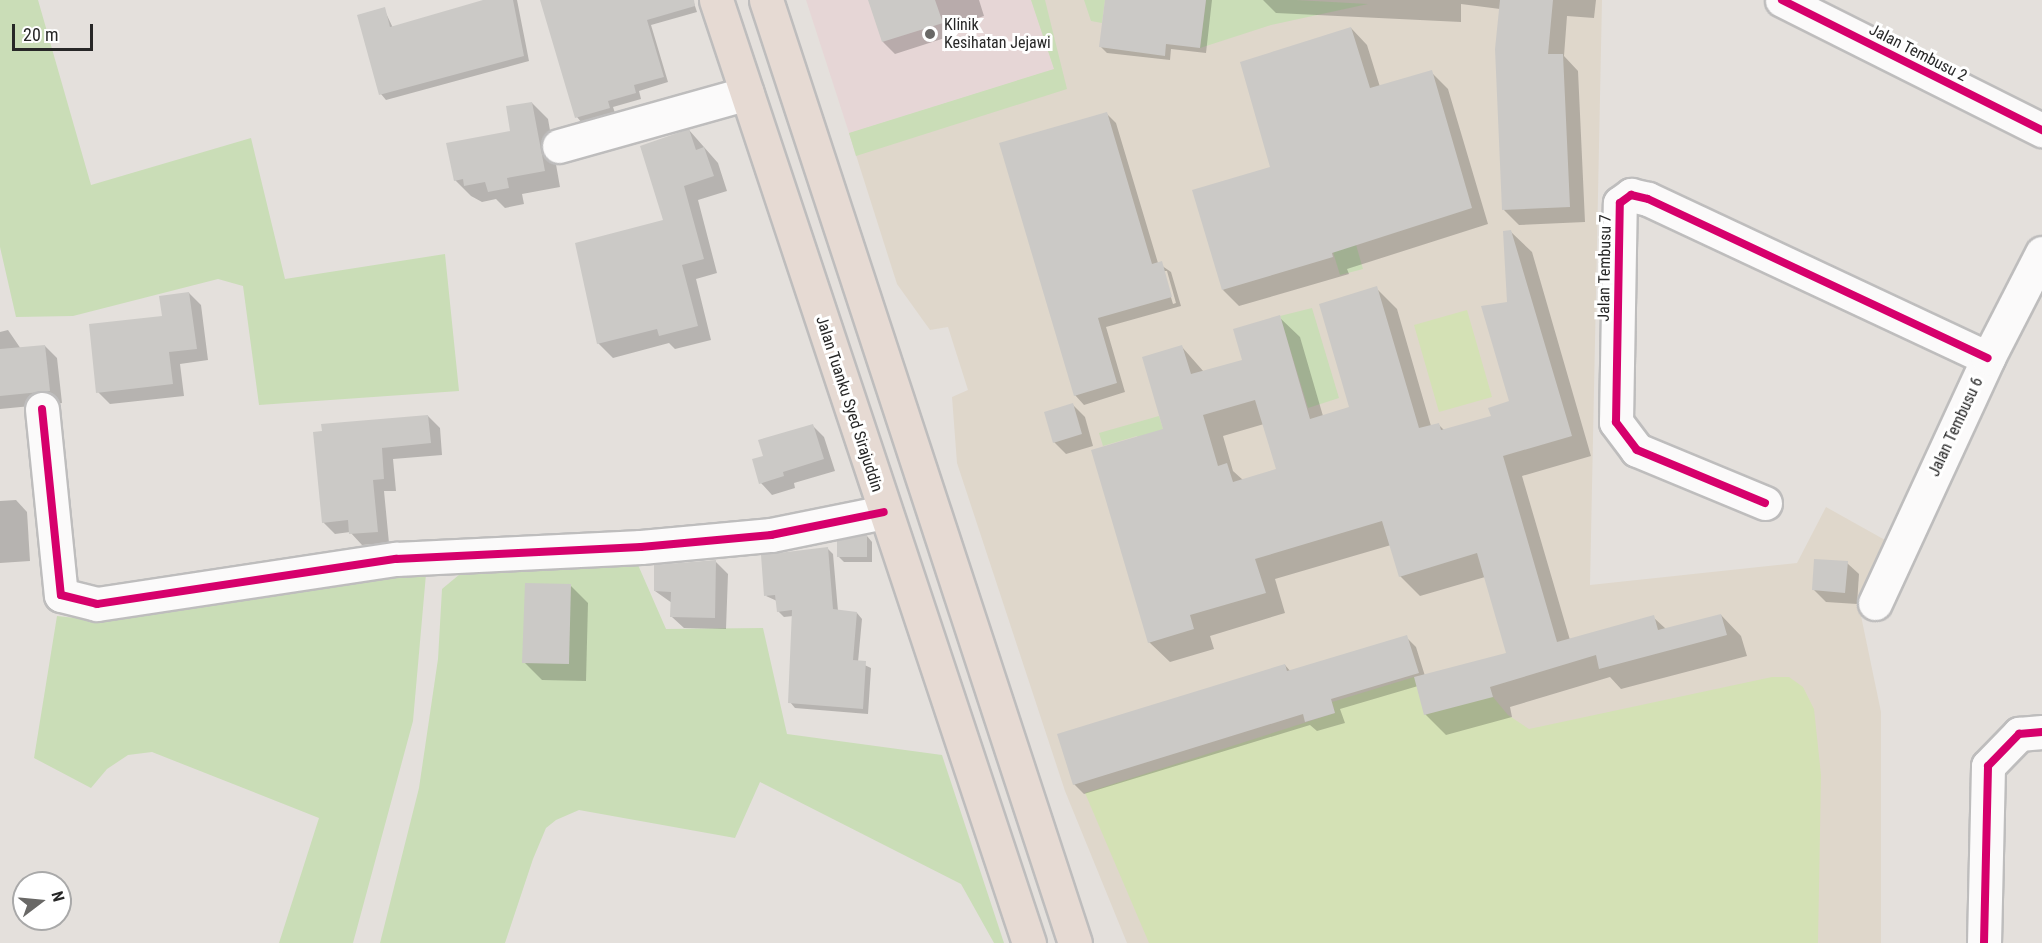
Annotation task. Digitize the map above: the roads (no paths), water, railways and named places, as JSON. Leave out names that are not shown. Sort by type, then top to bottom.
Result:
[{"type":"highway","name":"Jalan Tuanku Syed Sirajuddin","points":[[716,0],[884,512],[1029,943]]},
{"type":"highway","points":[[766,0],[1074,943]]},
{"type":"street","name":"Jalan Tembusu 2","points":[[1782,0],[2042,130]]},
{"type":"street","points":[[559,146],[747,93]]},
{"type":"street","name":"Jalan Tembusu 7","points":[[1765,503],[1637,450],[1616,422],[1620,202],[1631,195],[1648,199],[1988,358]]},
{"type":"street","name":"Jalan Tembusu 6","points":[[1875,603],[1988,358],[2042,253]]},
{"type":"street","points":[[42,409],[61,595],[97,604],[396,559],[641,547],[771,536],[884,512]]},
{"type":"street","points":[[1984,943],[1988,766],[2019,734],[2042,732]]},
{"type":"place","name":"Klinik Kesihatan Jejawi","points":[[930,34]]}]
